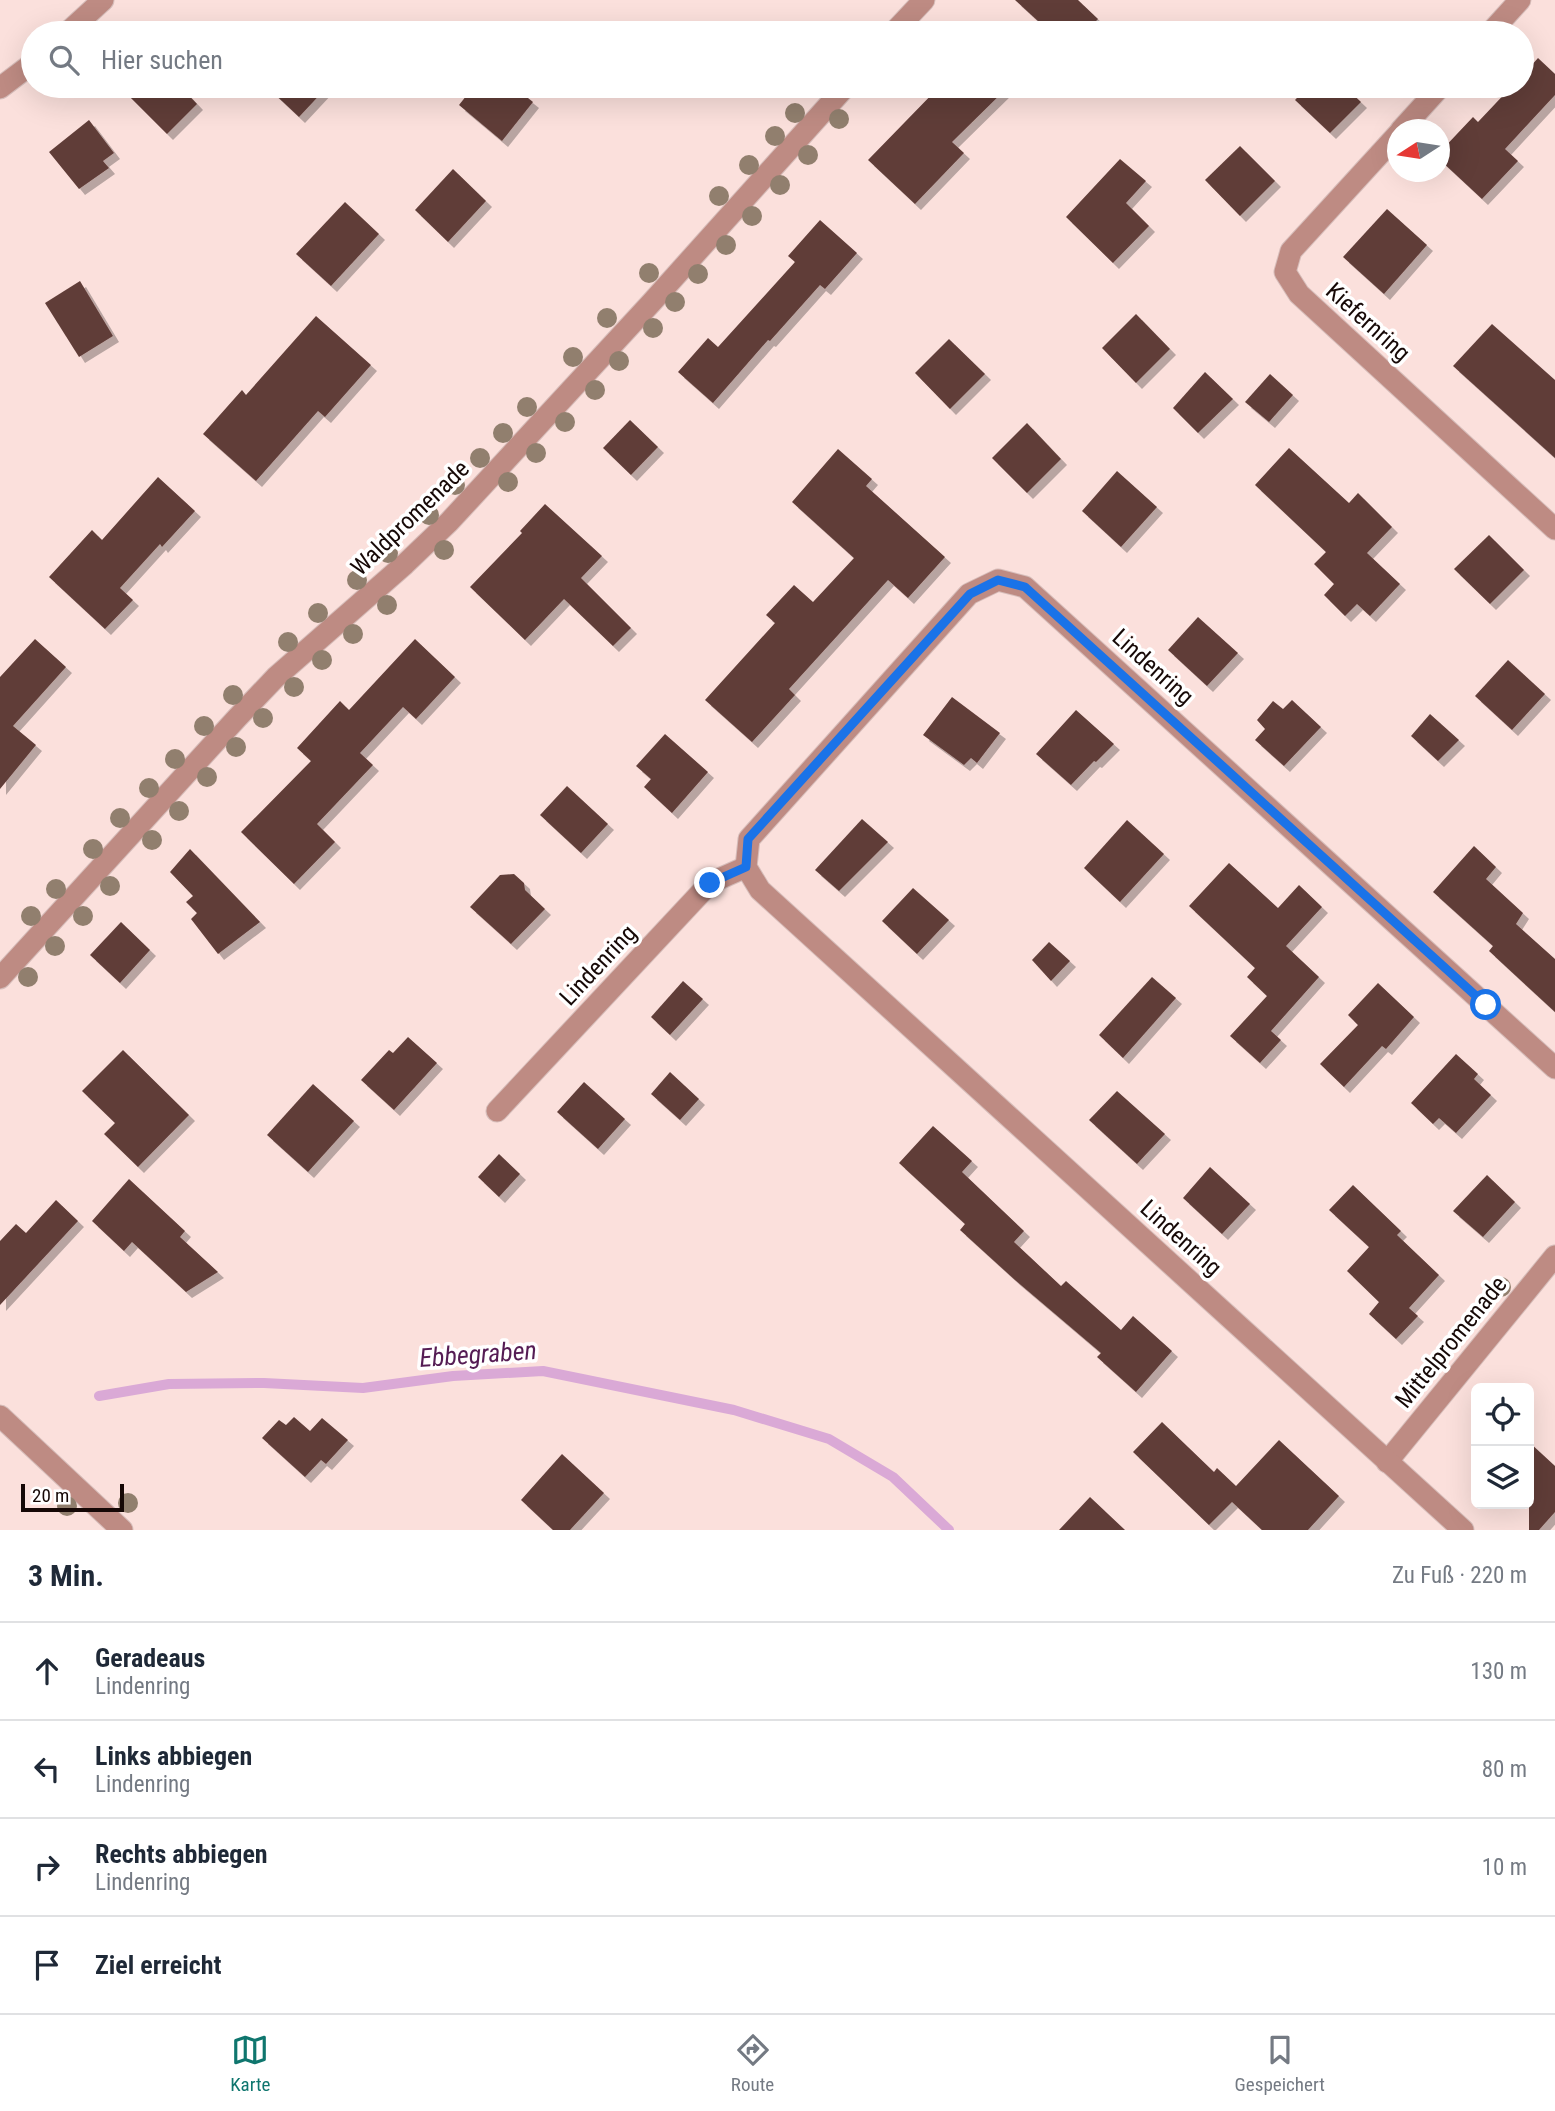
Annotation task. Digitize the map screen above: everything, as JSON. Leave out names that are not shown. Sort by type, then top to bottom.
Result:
[{"type":"street","points":[[80,21],[103,0]]},
{"type":"street","points":[[905,21],[924,0]]},
{"type":"street","points":[[1501,21],[1520,0]]},
{"type":"street","points":[[0,88],[21,72]]},
{"type":"street","name":"Waldpromenade","points":[[0,978],[261,693],[449,522],[835,98]]},
{"type":"street","points":[[1411,119],[1430,98]]},
{"type":"street","name":"Kiefernring","points":[[1387,146],[1291,251],[1284,272],[1299,294],[1555,529]]},
{"type":"street","name":"Lindenring","points":[[1462,1530],[760,890],[746,867],[748,839],[970,594],[998,580],[1025,587],[1555,1068]]},
{"type":"street","name":"Lindenring","points":[[497,1111],[710,883],[746,867]]},
{"type":"street","name":"Mittelpromenade","points":[[1387,1462],[1555,1256]]},
{"type":"street","points":[[5,1420],[122,1530]]},
{"type":"building","points":[[1015,0],[1078,0],[1098,19],[1096,21],[1038,21]]},
{"type":"building","points":[[1538,58],[1555,74],[1555,95],[1505,149],[1518,161],[1482,199],[1450,169],[1450,141],[1473,117],[1478,122],[1501,98],[1534,98],[1534,62]]},
{"type":"building","points":[[131,98],[191,98],[197,104],[167,134]]},
{"type":"building","points":[[279,98],[317,98],[299,117]]},
{"type":"building","points":[[465,98],[528,98],[533,102],[502,141],[459,105]]},
{"type":"building","points":[[928,98],[997,98],[952,142],[964,153],[915,204],[868,160]]},
{"type":"building","points":[[1357,98],[1361,102],[1330,133],[1295,100]]},
{"type":"building","points":[[89,120],[114,153],[103,161],[109,168],[79,189],[49,152]]},
{"type":"building","points":[[1240,146],[1275,181],[1240,216],[1205,180]]},
{"type":"building","points":[[1120,159],[1146,181],[1126,203],[1149,226],[1113,263],[1066,217]]},
{"type":"building","points":[[453,169],[486,201],[448,242],[415,210]]},
{"type":"building","points":[[345,202],[379,234],[331,286],[296,254]]},
{"type":"building","points":[[1387,209],[1427,245],[1384,294],[1343,257]]},
{"type":"building","points":[[820,220],[857,253],[825,289],[820,285],[713,403],[678,372],[708,338],[718,347],[795,262],[788,256]]},
{"type":"building","points":[[80,281],[113,336],[79,357],[45,303]]},
{"type":"building","points":[[1136,314],[1170,349],[1136,383],[1102,348]]},
{"type":"building","points":[[316,316],[371,365],[325,417],[318,411],[256,481],[203,434],[242,390],[246,395]]},
{"type":"building","points":[[1492,324],[1555,380],[1555,458],[1453,366]]},
{"type":"building","points":[[949,339],[985,374],[950,409],[915,373]]},
{"type":"building","points":[[1205,372],[1233,399],[1198,433],[1173,408]]},
{"type":"building","points":[[1270,374],[1293,395],[1269,422],[1245,402]]},
{"type":"building","points":[[630,420],[658,447],[631,475],[603,448]]},
{"type":"building","points":[[1027,423],[1061,459],[1027,493],[992,458]]},
{"type":"building","points":[[1289,448],[1349,503],[1358,493],[1392,527],[1367,553],[1400,584],[1370,616],[1357,604],[1345,616],[1324,595],[1334,584],[1314,564],[1326,552],[1255,485]]},
{"type":"building","points":[[838,449],[872,479],[866,486],[945,557],[908,598],[888,580],[789,689],[795,695],[752,742],[705,700],[775,623],[766,615],[794,585],[813,602],[854,558],[792,502]]},
{"type":"building","points":[[1117,471],[1157,507],[1121,547],[1082,511]]},
{"type":"building","points":[[158,477],[195,511],[120,588],[133,600],[105,629],[49,577],[92,530],[102,540]]},
{"type":"building","points":[[545,504],[602,556],[581,578],[631,628],[613,646],[564,599],[525,640],[470,587],[522,533],[520,531]]},
{"type":"building","points":[[1489,535],[1524,570],[1490,604],[1454,569]]},
{"type":"building","points":[[1198,617],[1238,653],[1207,686],[1168,650]]},
{"type":"building","points":[[35,639],[66,667],[13,726],[36,745],[0,789],[0,677]]},
{"type":"building","points":[[415,639],[455,677],[416,719],[403,707],[360,753],[373,765],[317,824],[335,842],[294,884],[241,832],[311,761],[297,748],[340,701],[349,710]]},
{"type":"building","points":[[1508,660],[1545,694],[1512,730],[1475,696]]},
{"type":"building","points":[[952,697],[1000,733],[977,763],[971,758],[964,765],[923,735]]},
{"type":"building","points":[[1292,700],[1321,727],[1284,766],[1255,740],[1265,729],[1257,720],[1273,701],[1283,709]]},
{"type":"building","points":[[1076,710],[1114,744],[1071,785],[1036,754]]},
{"type":"building","points":[[1430,714],[1459,740],[1438,761],[1411,736]]},
{"type":"building","points":[[665,734],[708,772],[672,813],[644,787],[651,779],[636,766]]},
{"type":"building","points":[[567,786],[608,824],[581,853],[540,815]]},
{"type":"building","points":[[862,819],[888,842],[839,891],[815,870]]},
{"type":"building","points":[[1127,820],[1164,854],[1120,902],[1084,868]]},
{"type":"building","points":[[1474,846],[1496,867],[1486,879],[1523,913],[1516,924],[1555,959],[1555,1012],[1489,951],[1493,946],[1433,892]]},
{"type":"building","points":[[190,849],[260,922],[218,954],[191,919],[197,913],[186,902],[193,896],[170,872]]},
{"type":"building","points":[[1229,863],[1278,908],[1299,885],[1322,907],[1286,946],[1319,977],[1271,1031],[1281,1040],[1260,1063],[1230,1036],[1267,996],[1247,977],[1255,968],[1189,906]]},
{"type":"building","points":[[514,874],[524,883],[525,890],[545,909],[511,944],[470,907],[500,875]]},
{"type":"building","points":[[913,888],[949,920],[917,954],[882,921]]},
{"type":"building","points":[[121,922],[150,950],[120,983],[90,955]]},
{"type":"building","points":[[1049,942],[1070,961],[1051,981],[1032,960]]},
{"type":"building","points":[[1152,977],[1176,998],[1123,1058],[1099,1035]]},
{"type":"building","points":[[683,981],[703,999],[670,1035],[651,1017]]},
{"type":"building","points":[[1378,983],[1414,1017],[1386,1049],[1382,1046],[1344,1087],[1320,1064],[1358,1025],[1348,1015]]},
{"type":"building","points":[[408,1037],[437,1063],[394,1110],[361,1080],[389,1050],[393,1053]]},
{"type":"building","points":[[123,1050],[189,1115],[138,1167],[104,1134],[115,1123],[82,1091]]},
{"type":"building","points":[[1456,1054],[1478,1074],[1474,1079],[1491,1095],[1456,1133],[1439,1118],[1433,1124],[1411,1103]]},
{"type":"building","points":[[670,1072],[699,1099],[680,1120],[651,1094]]},
{"type":"building","points":[[584,1082],[625,1119],[598,1149],[557,1112]]},
{"type":"building","points":[[313,1084],[354,1121],[308,1172],[267,1135]]},
{"type":"building","points":[[1117,1091],[1165,1134],[1137,1164],[1089,1120]]},
{"type":"building","points":[[933,1126],[972,1161],[962,1172],[1024,1231],[1014,1242],[1061,1286],[1066,1281],[1121,1330],[1133,1316],[1172,1351],[1136,1392],[1097,1357],[1101,1353],[960,1230],[965,1224],[899,1163]]},
{"type":"building","points":[[499,1154],[520,1174],[499,1197],[478,1177]]},
{"type":"building","points":[[1210,1167],[1250,1204],[1222,1234],[1183,1198]]},
{"type":"building","points":[[1487,1175],[1515,1202],[1483,1237],[1453,1211]]},
{"type":"building","points":[[129,1179],[185,1231],[180,1237],[218,1272],[186,1292],[132,1242],[124,1251],[92,1221]]},
{"type":"building","points":[[1353,1185],[1401,1231],[1397,1235],[1439,1275],[1409,1308],[1418,1316],[1396,1339],[1369,1314],[1379,1302],[1347,1271],[1369,1247],[1329,1210]]},
{"type":"building","points":[[56,1200],[78,1221],[0,1305],[0,1241],[16,1224],[26,1233]]},
{"type":"building","points":[[294,1417],[310,1431],[322,1418],[348,1440],[326,1464],[321,1460],[305,1477],[262,1438],[279,1420],[286,1425]]},
{"type":"building","points":[[1162,1422],[1214,1472],[1217,1468],[1236,1486],[1279,1440],[1339,1496],[1308,1530],[1262,1530],[1232,1502],[1209,1525],[1133,1452]]},
{"type":"building","points":[[1534,1447],[1555,1466],[1555,1512],[1539,1530],[1529,1530],[1529,1509],[1534,1509]]},
{"type":"building","points":[[562,1454],[604,1493],[570,1530],[553,1530],[521,1500]]},
{"type":"building","points":[[1090,1497],[1125,1530],[1059,1530]]},
{"type":"waterway","name":"Ebbegraben","points":[[99,1396],[169,1384],[264,1383],[363,1388],[453,1376],[543,1371],[734,1410],[829,1439],[893,1477],[949,1530]]},
{"type":"route","points":[[710,883],[746,867],[748,839],[970,594],[998,580],[1025,587],[1486,1005]]}]
